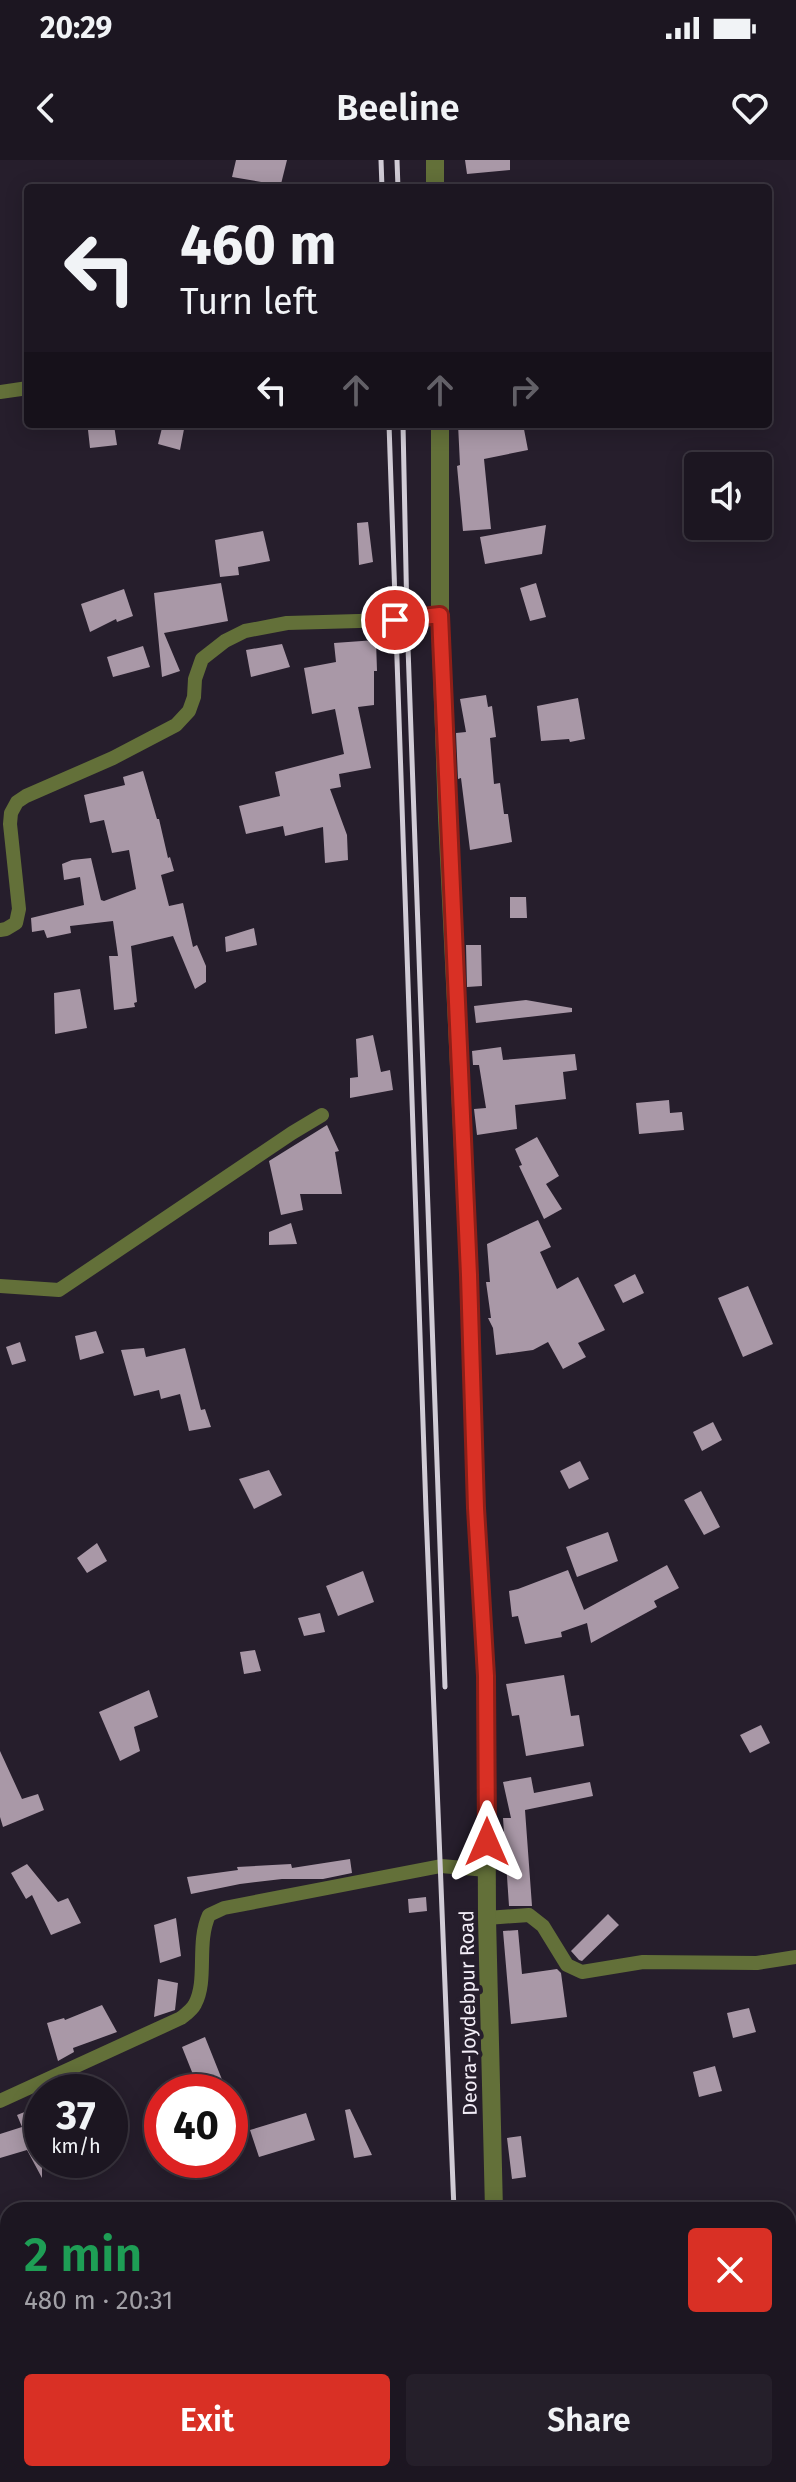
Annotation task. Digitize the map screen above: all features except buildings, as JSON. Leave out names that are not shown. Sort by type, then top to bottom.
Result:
[{"type":"street","points":[[435,160],[435,184]]},
{"type":"street","points":[[0,392],[24,389]]},
{"type":"street","name":"Deora-Joydebpur Road","points":[[440,428],[440,615],[476,1508],[486,1676],[487,1918],[494,2202]]},
{"type":"street","points":[[0,930],[16,923],[19,909],[10,824],[17,802],[38,789],[113,758],[176,725],[189,711],[202,659],[225,641],[245,631],[287,623],[395,620],[440,615]]},
{"type":"street","points":[[0,1286],[59,1290],[322,1115]]},
{"type":"street","points":[[0,2101],[181,2018],[194,2006],[199,1992],[203,1929],[209,1915],[224,1908],[441,1866],[487,1870]]},
{"type":"street","points":[[487,1918],[529,1915],[543,1926],[567,1965],[582,1972],[643,1962],[757,1963],[796,1957]]},
{"type":"railway","points":[[381,160],[382,184]]},
{"type":"railway","points":[[397,160],[398,184]]},
{"type":"railway","points":[[389,428],[426,1511],[454,2202]]},
{"type":"railway","points":[[403,428],[407,619],[445,1687]]},
{"type":"route","points":[[395,620],[440,615],[476,1508],[486,1676],[487,1842]]}]
